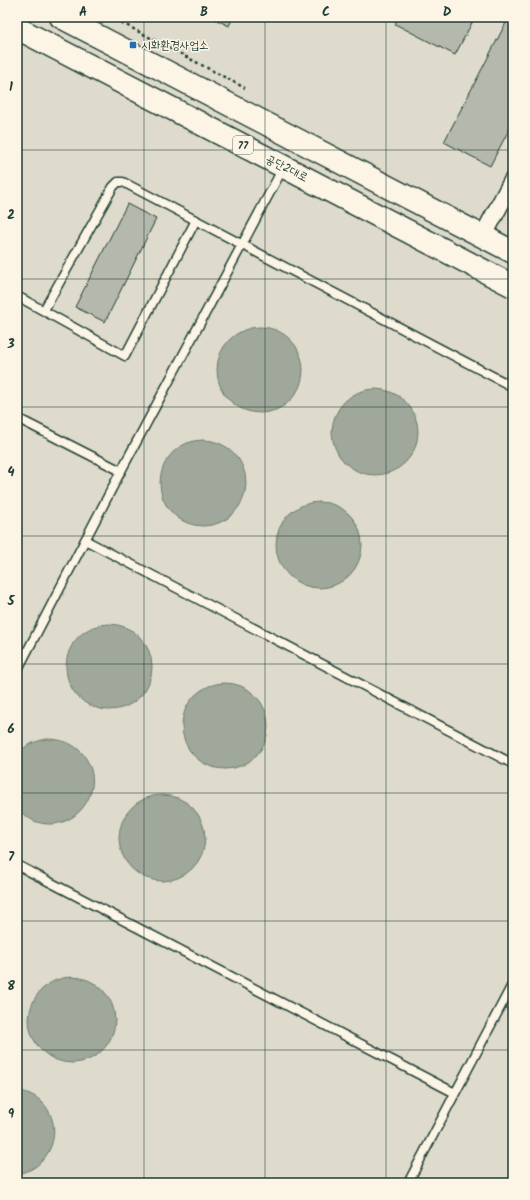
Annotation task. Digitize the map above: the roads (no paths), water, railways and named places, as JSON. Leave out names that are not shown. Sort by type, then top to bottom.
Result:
[{"type":"main road","name":"77","points":[[61,17],[513,252]]},
{"type":"main road","name":"공단2대로","points":[[17,28],[513,286]]},
{"type":"main road","points":[[469,263],[483,236]]},
{"type":"street","points":[[483,236],[513,180]]},
{"type":"lane","points":[[17,671],[121,471],[284,166]]},
{"type":"lane","points":[[44,310],[112,187],[118,182],[123,182],[513,387]]},
{"type":"lane","points":[[17,296],[125,356],[196,220]]},
{"type":"lane","points":[[17,418],[121,471]]},
{"type":"lane","points":[[85,540],[513,764]]},
{"type":"lane","points":[[17,865],[455,1093]]},
{"type":"lane","points":[[408,1183],[513,983]]},
{"type":"place","name":"시화환경사업소","points":[[133,45]]}]
